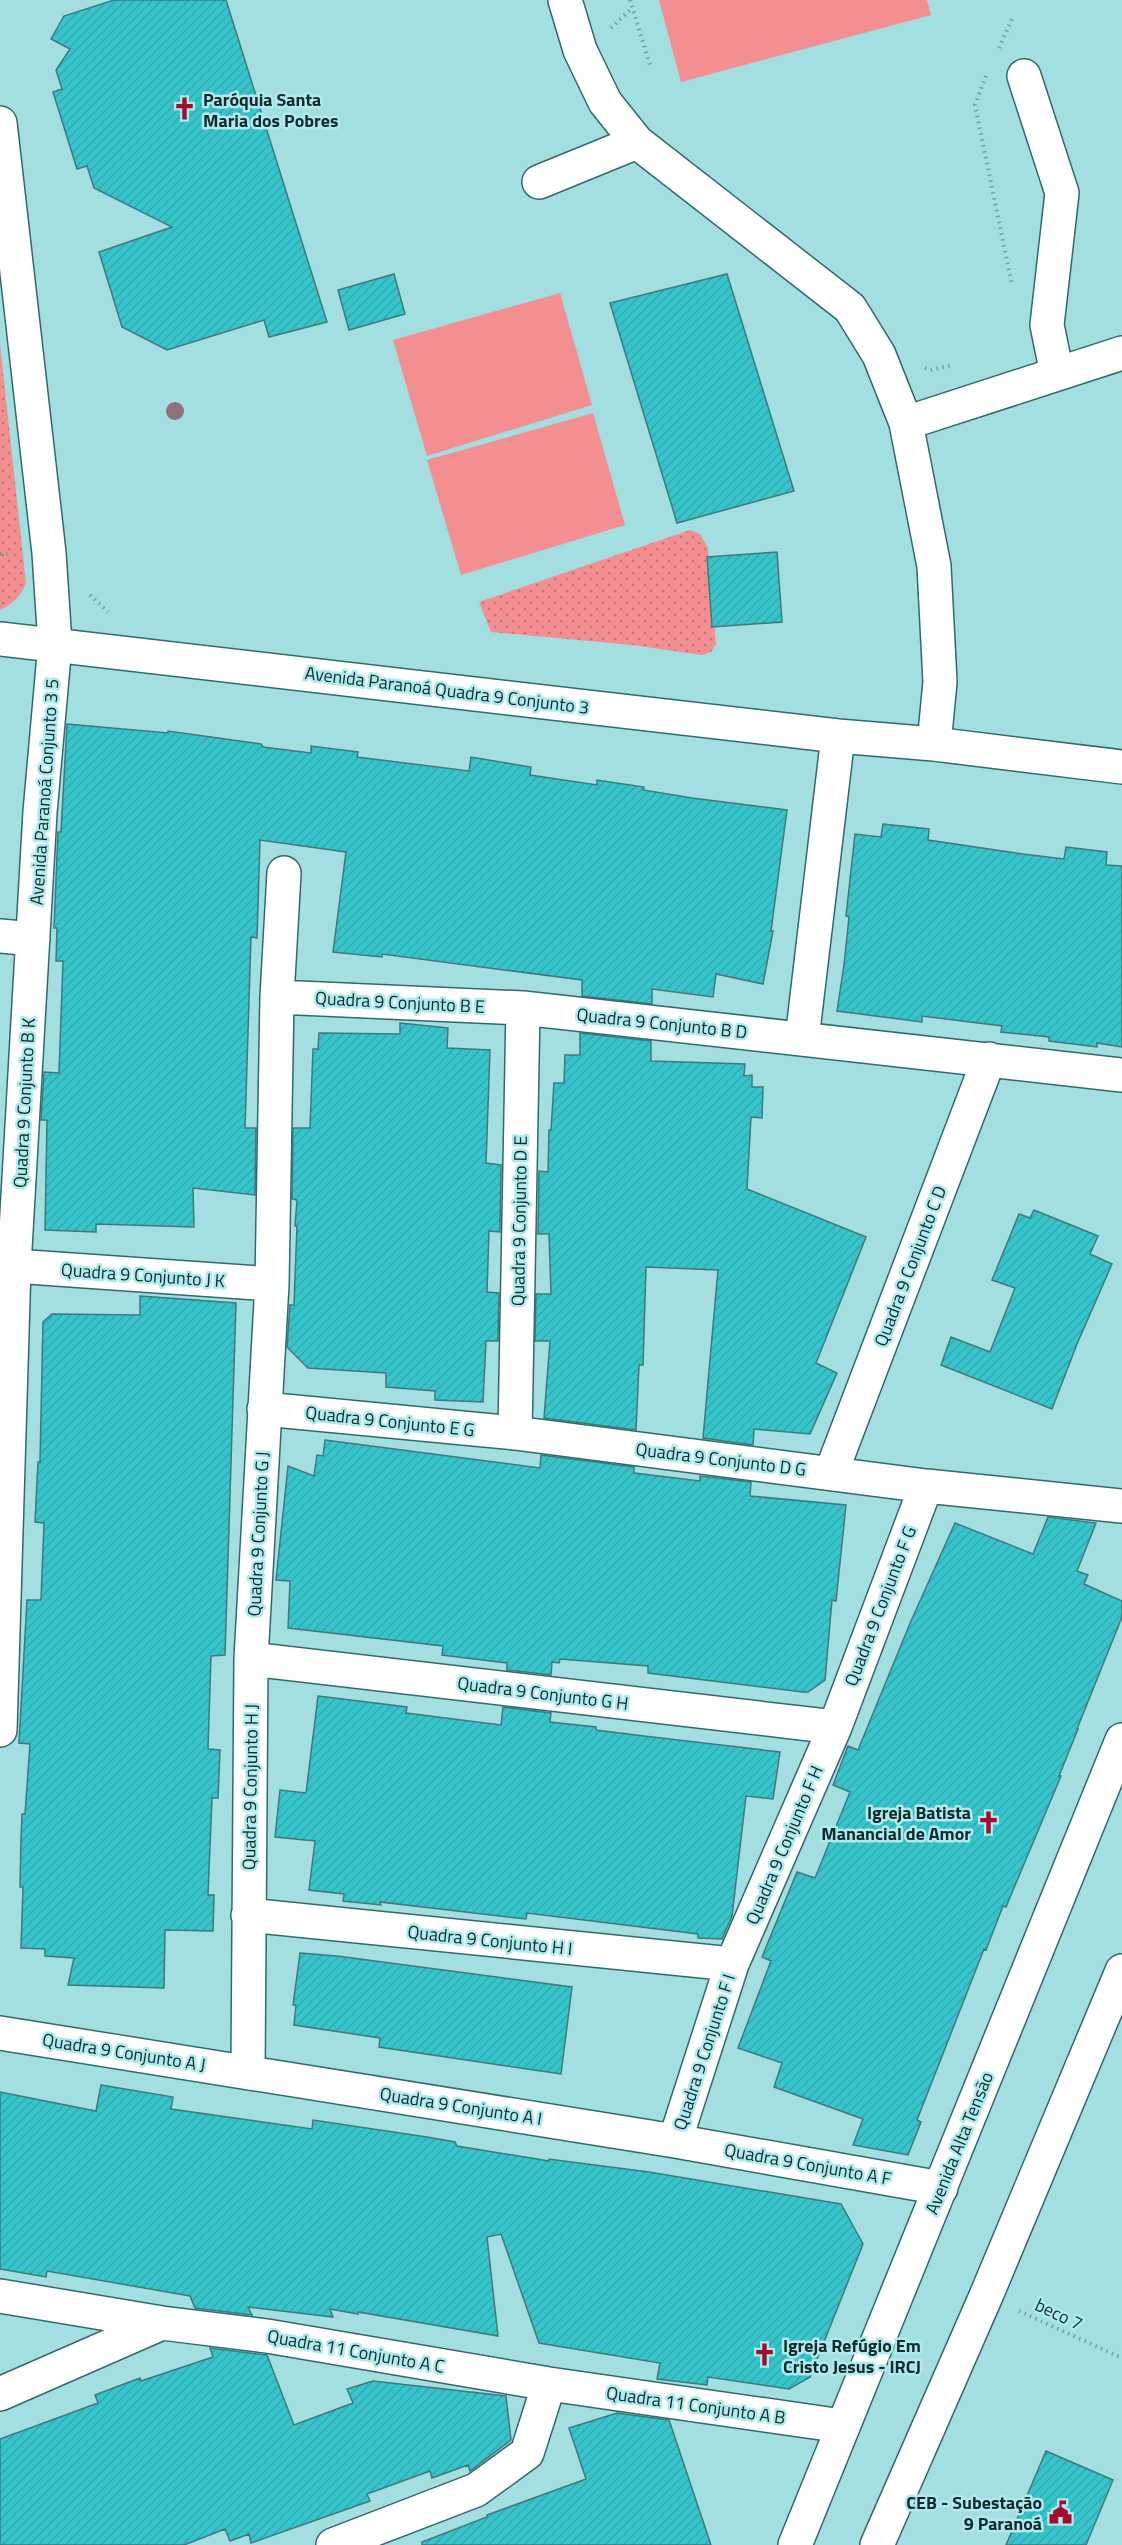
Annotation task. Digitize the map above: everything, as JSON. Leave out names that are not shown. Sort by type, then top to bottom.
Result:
[{"type":"street","points":[[565,0],[580,50],[605,102],[637,142],[850,308],[879,355],[906,423],[933,566],[940,682],[934,744]]},
{"type":"street","points":[[1024,76],[1062,193],[1047,325],[1057,374]]},
{"type":"street","name":"Avenida Paranoá Conjunto 3 5","points":[[0,123],[49,553],[55,644],[40,812],[33,939]]},
{"type":"street","points":[[539,182],[637,142]]},
{"type":"street","points":[[906,423],[1122,353]]},
{"type":"street","name":"Avenida Paranoá Quadra 9 Conjunto 3","points":[[0,639],[838,736],[934,744],[1122,768]]},
{"type":"street","points":[[802,1039],[838,736]]},
{"type":"street","name":"Quadra 9 Conjunto G J","points":[[251,1659],[272,1284],[277,997],[284,873]]},
{"type":"street","points":[[0,936],[33,939]]},
{"type":"street","name":"Quadra 9 Conjunto B K","points":[[0,1730],[14,1266],[33,939]]},
{"type":"street","name":"Quadra 9 Conjunto B E","points":[[277,997],[523,1008]]},
{"type":"street","name":"Quadra 9 Conjunto B D","points":[[523,1008],[1122,1075]]},
{"type":"street","name":"Quadra 9 Conjunto D E","points":[[515,1433],[523,1008]]},
{"type":"street","name":"Quadra 9 Conjunto C D","points":[[831,1473],[989,1059]]},
{"type":"street","name":"Quadra 9 Conjunto J K","points":[[14,1266],[272,1284]]},
{"type":"street","name":"Quadra 9 Conjunto E G","points":[[264,1409],[515,1433]]},
{"type":"street","name":"Quadra 9 Conjunto D G","points":[[515,1433],[926,1486],[1122,1506]]},
{"type":"street","name":"Quadra 9 Conjunto F G","points":[[835,1727],[926,1486]]},
{"type":"street","name":"Quadra 9 Conjunto G H","points":[[251,1659],[835,1727]]},
{"type":"street","name":"Quadra 9 Conjunto H J","points":[[248,2071],[251,1659]]},
{"type":"street","name":"Quadra 9 Conjunto F H","points":[[732,1964],[835,1727]]},
{"type":"street","name":"Avenida Alta Tensão","points":[[795,2545],[842,2426],[942,2188],[1122,1740]]},
{"type":"street","name":"Quadra 9 Conjunto H I","points":[[248,1915],[732,1964]]},
{"type":"street","name":"Quadra 9 Conjunto F I","points":[[675,2141],[732,1964]]},
{"type":"street","points":[[878,2545],[986,2296],[1122,1971]]},
{"type":"street","name":"Quadra 9 Conjunto A J","points":[[0,2033],[248,2071]]},
{"type":"street","name":"Quadra 9 Conjunto A I","points":[[248,2071],[675,2141]]},
{"type":"street","name":"Quadra 9 Conjunto A F","points":[[675,2141],[942,2188]]},
{"type":"street","name":"Quadra 11 Conjunto A C","points":[[0,2296],[162,2323],[267,2336],[549,2384]]},
{"type":"street","points":[[0,2394],[162,2323]]},
{"type":"street","points":[[333,2545],[476,2490],[527,2453],[549,2384]]},
{"type":"street","name":"Quadra 11 Conjunto A B","points":[[549,2384],[842,2426]]},
{"type":"path","points":[[630,0],[650,65]]},
{"type":"path","points":[[608,39],[612,27],[632,8]]},
{"type":"path","points":[[995,57],[1012,19]]},
{"type":"path","points":[[990,67],[975,105],[1013,287]]},
{"type":"path","points":[[922,367],[930,370],[962,364]]},
{"type":"path","points":[[0,554],[49,553]]},
{"type":"path","points":[[83,588],[110,615]]},
{"type":"path","name":"beco 7","points":[[986,2296],[1122,2358]]},
{"type":"shaded area","points":[[659,0],[927,0],[931,15],[681,82]]},
{"type":"shaded area","points":[[560,293],[592,405],[427,456],[393,340]]},
{"type":"shaded area","points":[[0,344],[26,583],[16,599],[0,610]]},
{"type":"shaded area","points":[[593,413],[625,525],[461,575],[427,460]]},
{"type":"shaded area","points":[[690,530],[700,534],[708,548],[716,644],[711,652],[702,655],[632,645],[491,632],[479,602]]},
{"type":"building","points":[[114,0],[226,0],[327,322],[269,337],[264,320],[167,350],[122,327],[99,252],[172,227],[94,188],[87,166],[77,169],[53,92],[62,89],[56,70],[70,49],[51,39],[64,16]]},
{"type":"building","points":[[394,274],[405,314],[349,330],[338,290]]},
{"type":"building","points":[[727,274],[794,491],[677,523],[610,303]]},
{"type":"building","points":[[777,552],[782,622],[712,627],[707,557]]},
{"type":"building","points":[[67,724],[168,733],[168,731],[311,753],[311,746],[358,752],[357,757],[469,771],[471,757],[531,767],[530,775],[597,785],[597,780],[644,787],[643,790],[692,798],[787,810],[771,931],[773,931],[763,984],[716,974],[713,997],[652,989],[652,1004],[582,996],[582,980],[382,954],[382,957],[333,952],[346,852],[260,840],[257,938],[251,937],[245,1128],[256,1128],[255,1195],[193,1188],[194,1227],[96,1224],[96,1232],[45,1230],[47,1120],[41,1120],[44,1072],[59,1073],[63,961],[56,961],[57,928],[54,928],[58,832],[61,832]]},
{"type":"building","points":[[883,824],[929,829],[928,840],[1023,854],[1064,859],[1066,847],[1107,852],[1106,865],[1122,866],[1122,1047],[1097,1043],[1097,1047],[1049,1041],[1049,1037],[1001,1032],[1002,1026],[922,1016],[922,1022],[837,1011],[849,917],[846,916],[855,834],[881,837]]},
{"type":"building","points":[[400,1023],[448,1028],[447,1048],[490,1050],[486,1163],[501,1165],[500,1232],[489,1231],[487,1292],[499,1293],[498,1341],[486,1341],[483,1402],[435,1400],[435,1391],[386,1387],[386,1373],[308,1368],[287,1347],[290,1305],[294,1305],[297,1226],[295,1226],[297,1200],[292,1199],[293,1128],[310,1128],[313,1049],[318,1049],[319,1033],[400,1034]]},
{"type":"building","points":[[580,1033],[651,1041],[651,1061],[745,1064],[744,1076],[752,1075],[752,1087],[763,1087],[762,1118],[751,1117],[747,1189],[866,1237],[816,1363],[837,1373],[810,1434],[754,1429],[753,1445],[703,1438],[718,1270],[646,1267],[643,1365],[639,1365],[636,1430],[544,1418],[550,1341],[535,1341],[536,1294],[551,1294],[549,1234],[538,1234],[539,1171],[548,1172],[549,1130],[551,1130],[554,1083],[564,1083],[565,1055],[580,1055]]},
{"type":"building","points":[[1034,1210],[1098,1236],[1090,1254],[1112,1264],[1052,1409],[941,1365],[951,1337],[990,1352],[1015,1288],[992,1280],[1019,1214],[1030,1218]]},
{"type":"building","points":[[140,1296],[236,1303],[225,1655],[211,1656],[208,1749],[220,1750],[218,1798],[212,1798],[208,1895],[214,1895],[213,1931],[165,1930],[164,1988],[68,1985],[74,1958],[45,1956],[45,1949],[21,1948],[22,1814],[25,1814],[30,1744],[19,1743],[27,1600],[41,1600],[44,1523],[35,1522],[38,1462],[40,1462],[43,1322],[52,1314],[140,1315]]},
{"type":"building","points":[[325,1440],[540,1468],[541,1455],[634,1467],[634,1473],[700,1481],[700,1476],[751,1482],[750,1496],[846,1505],[836,1601],[832,1600],[825,1680],[808,1692],[803,1692],[648,1673],[648,1666],[560,1659],[559,1663],[552,1662],[551,1675],[507,1670],[507,1663],[442,1655],[443,1646],[288,1628],[290,1581],[276,1580],[288,1466],[314,1476],[317,1455],[323,1456]]},
{"type":"building","points":[[1048,1517],[1096,1523],[1077,1571],[1088,1575],[1084,1584],[1122,1601],[1122,1617],[1059,1776],[1061,1776],[1006,1907],[1003,1906],[986,1950],[984,1949],[917,2120],[921,2122],[908,2155],[853,2145],[863,2119],[774,2087],[782,2063],[738,2048],[771,1961],[762,1957],[797,1872],[815,1878],[850,1792],[833,1785],[848,1746],[858,1750],[911,1621],[955,1523],[1033,1554]]},
{"type":"building","points":[[318,1696],[407,1707],[406,1713],[501,1725],[503,1707],[551,1713],[550,1722],[596,1727],[596,1730],[780,1752],[773,1799],[746,1796],[732,1916],[722,1939],[698,1938],[698,1934],[527,1913],[526,1919],[380,1902],[381,1905],[343,1901],[344,1894],[309,1890],[315,1841],[275,1837],[280,1790],[306,1793]]},
{"type":"building","points":[[300,1953],[572,1987],[561,2074],[379,2047],[380,2038],[294,2025],[296,2005],[293,2005]]},
{"type":"building","points":[[101,2085],[173,2097],[171,2109],[312,2129],[313,2120],[427,2137],[455,2142],[457,2146],[549,2161],[549,2159],[649,2172],[841,2204],[863,2244],[810,2377],[789,2389],[708,2377],[707,2385],[657,2379],[660,2363],[539,2343],[501,2234],[487,2237],[498,2336],[330,2309],[333,2317],[248,2307],[252,2315],[195,2308],[190,2296],[47,2271],[46,2277],[0,2269],[0,2092],[96,2111]]},
{"type":"building","points":[[210,2348],[267,2355],[294,2425],[353,2403],[347,2389],[373,2381],[506,2396],[511,2440],[470,2471],[468,2465],[432,2478],[430,2471],[367,2494],[370,2501],[251,2543],[249,2534],[230,2541],[225,2529],[184,2545],[0,2545],[0,2439],[98,2403],[95,2395],[140,2378],[141,2381],[213,2357]]},
{"type":"building","points":[[617,2413],[669,2420],[711,2545],[422,2545],[422,2542],[487,2517],[487,2515],[586,2479],[569,2428]]},
{"type":"building","name":"CEB - Subestação 9 Paranoá","points":[[1046,2451],[1113,2480],[1086,2545],[1006,2545]]},
{"type":"place","name":"Paróquia Santa Maria dos Pobres","points":[[185,109]]},
{"type":"place","name":"Igreja Batista Manancial de Amor","points":[[989,1822]]},
{"type":"place","name":"Igreja Refúgio Em Cristo Jesus - IRCJ","points":[[765,2355]]},
{"type":"place","name":"CEB - Subestação 9 Paranoá","points":[[1060,2512]]}]
